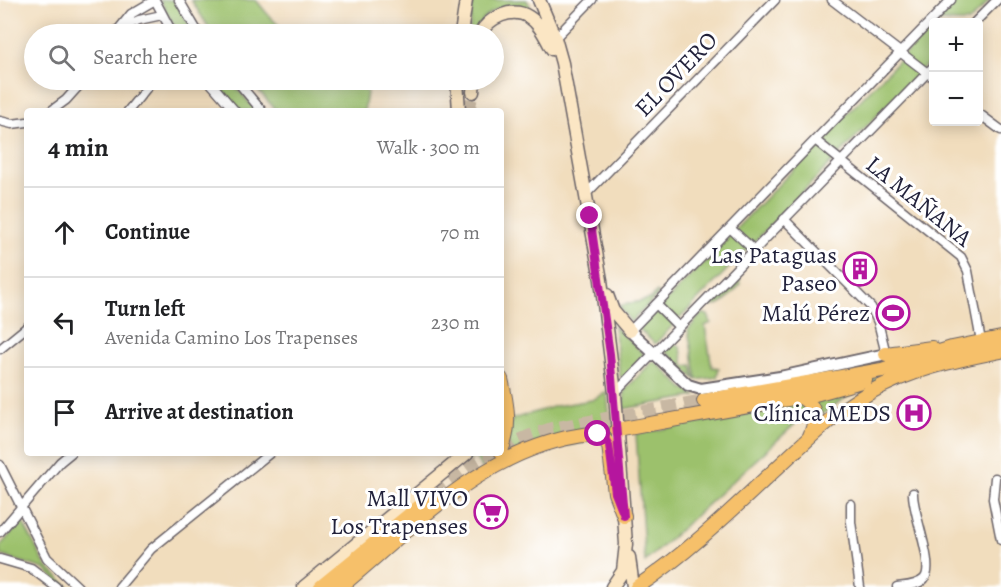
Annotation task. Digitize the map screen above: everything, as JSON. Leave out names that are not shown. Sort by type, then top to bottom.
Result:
[{"type":"main road","points":[[462,24],[466,0]]},
{"type":"main road","points":[[538,0],[555,38],[565,74],[586,194],[615,393],[626,544],[635,587],[676,560]]},
{"type":"main road","points":[[487,24],[498,16],[510,13],[524,15],[533,20],[546,36],[565,74]]},
{"type":"main road","points":[[458,90],[459,108]]},
{"type":"main road","points":[[600,280],[613,311],[630,331]]},
{"type":"main road","points":[[704,401],[882,370],[952,348],[1001,338]]},
{"type":"main road","points":[[886,354],[931,348],[952,348]]},
{"type":"main road","points":[[652,587],[676,560],[846,407],[885,384],[937,365],[1001,351]]},
{"type":"main road","points":[[617,430],[802,397],[859,383],[882,370]]},
{"type":"main road","points":[[504,396],[508,418],[504,441]]},
{"type":"main road","points":[[802,397],[811,405],[815,414],[814,426],[809,438]]},
{"type":"main road","points":[[340,587],[353,581],[447,497],[491,469],[552,442],[598,434],[606,440],[609,445],[615,493],[624,516]]},
{"type":"main road","points":[[304,587],[463,456]]},
{"type":"main road","points":[[491,469],[498,456]]},
{"type":"main road","points":[[321,587],[434,495]]},
{"type":"main road","points":[[612,587],[623,571],[626,544]]},
{"type":"street","points":[[123,24],[131,14],[155,0],[167,24]]},
{"type":"street","points":[[179,0],[193,24]]},
{"type":"street","points":[[555,38],[592,0]]},
{"type":"street","name":"EL OVERO","points":[[586,194],[775,0]]},
{"type":"street","points":[[832,0],[929,75]]},
{"type":"street","points":[[784,219],[871,307],[878,322],[886,354],[790,375],[705,390],[688,385],[630,331],[951,0]]},
{"type":"street","points":[[979,18],[997,0]]},
{"type":"street","points":[[131,24],[162,15]]},
{"type":"street","points":[[615,393],[840,161],[929,77]]},
{"type":"street","points":[[55,108],[75,90]]},
{"type":"street","points":[[131,108],[145,90]]},
{"type":"street","points":[[217,90],[232,108]]},
{"type":"street","points":[[244,90],[259,108]]},
{"type":"street","points":[[135,103],[139,108]]},
{"type":"street","points":[[983,116],[1001,130]]},
{"type":"street","points":[[0,121],[12,124],[24,122]]},
{"type":"street","name":"LA MAÑANA","points":[[815,140],[961,257],[968,270],[981,341]]},
{"type":"street","points":[[582,172],[595,178],[604,175]]},
{"type":"street","points":[[730,228],[754,250]]},
{"type":"street","points":[[656,304],[679,327]]},
{"type":"street","points":[[0,349],[24,329]]},
{"type":"street","points":[[0,532],[67,456]]},
{"type":"street","points":[[119,587],[151,549],[266,456]]},
{"type":"street","points":[[0,465],[47,558],[78,587]]},
{"type":"street","points":[[995,477],[993,499],[1001,540]]},
{"type":"street","points":[[898,587],[922,581],[928,571],[926,552],[913,507],[912,493]]},
{"type":"street","points":[[851,504],[850,522],[860,587]]},
{"type":"street","points":[[0,559],[31,568],[56,587]]},
{"type":"green space","points":[[160,0],[174,0],[189,24],[173,24]]},
{"type":"green space","points":[[191,0],[256,0],[277,24],[207,24]]},
{"type":"green space","points":[[473,0],[527,0],[530,6],[527,10],[510,6],[503,7],[489,14],[480,24],[470,24]]},
{"type":"green space","points":[[958,0],[990,0],[973,18],[940,18]]},
{"type":"green space","points":[[929,29],[929,62],[655,344],[639,329]]},
{"type":"green space","points":[[223,90],[238,90],[254,108],[238,108]]},
{"type":"green space","points":[[258,90],[364,90],[367,92],[364,108],[274,108]]},
{"type":"green space","points":[[739,275],[740,285],[730,296],[723,302],[709,306]]},
{"type":"green space","points":[[657,292],[659,294],[631,322],[619,306],[650,299]]},
{"type":"green space","points":[[702,313],[708,315],[711,323],[705,326],[712,367],[719,368],[717,377],[697,380],[688,330]]},
{"type":"green space","points":[[614,326],[644,354],[624,378],[620,376]]},
{"type":"green space","points":[[674,343],[681,348],[684,366],[692,365],[695,379],[664,350]]},
{"type":"green space","points":[[652,362],[656,362],[683,388],[696,396],[623,409],[625,390]]},
{"type":"green space","points":[[894,373],[856,391],[822,415],[811,399],[851,388],[878,376]]},
{"type":"green space","points":[[607,392],[611,433],[609,437],[503,458],[512,419],[556,406],[592,400]]},
{"type":"green space","points":[[796,404],[806,408],[808,412],[645,562],[636,434]]},
{"type":"green space","points":[[470,456],[494,456],[482,468],[475,457],[462,463]]},
{"type":"green space","points":[[22,521],[46,566],[69,587],[64,587],[44,569],[0,555],[0,546]]},
{"type":"tunnel","points":[[470,108],[473,92]]},
{"type":"tunnel","points":[[504,448],[552,429],[704,401]]},
{"type":"tunnel","points":[[434,495],[490,456]]},
{"type":"place","name":"Las Pataguas Paseo","points":[[860,269]]},
{"type":"place","name":"Malú Pérez","points":[[893,313]]},
{"type":"place","name":"Clínica MEDS","points":[[914,413]]},
{"type":"place","name":"Mall VIVO Los Trapenses","points":[[491,512]]},
{"type":"route","points":[[590,216],[615,393],[624,516],[615,493],[609,445],[598,434]]}]
